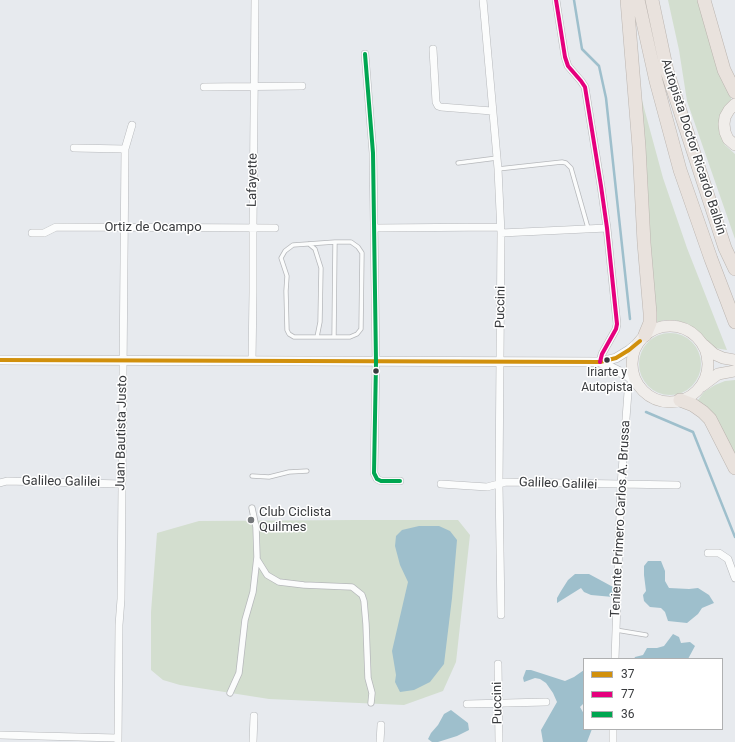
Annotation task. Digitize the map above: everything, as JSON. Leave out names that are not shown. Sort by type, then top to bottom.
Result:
[{"type":"highway","points":[[627,0],[650,313],[650,324],[642,338]]},
{"type":"highway","name":"Autopista Doctor Ricardo Balbín","points":[[638,0],[656,81],[680,170],[735,322]]},
{"type":"highway","name":"Autopista Doctor Ricardo Balbín","points":[[652,0],[667,72],[725,248],[735,269]]},
{"type":"highway","points":[[704,0],[724,70],[735,92]]},
{"type":"highway","points":[[680,400],[693,405],[710,419],[735,468]]},
{"type":"main road","points":[[735,104],[725,117],[724,124],[728,139],[735,145]]},
{"type":"main road","points":[[735,360],[723,358],[714,354],[695,335],[686,329],[675,326],[664,326],[654,329],[642,338],[635,349],[632,359],[632,368],[636,383],[648,394],[658,399],[669,401],[680,400],[690,396],[712,377],[718,374],[735,371]]},
{"type":"main road","points":[[698,389],[705,378],[708,367],[707,354],[702,343]]},
{"type":"street","name":"Lafayette","points":[[252,361],[254,292],[253,228],[255,0]]},
{"type":"street","name":"Puccini","points":[[483,0],[498,168],[500,230],[499,484],[501,615]]},
{"type":"street","points":[[556,0],[565,58],[568,66],[585,87],[602,186],[617,324],[616,329],[602,354],[600,362]]},
{"type":"street","points":[[433,49],[436,102],[438,106],[492,111]]},
{"type":"street","points":[[365,54],[373,153],[376,362],[374,473],[377,479],[381,481],[400,482]]},
{"type":"street","points":[[204,87],[302,86]]},
{"type":"street","name":"Juan Bautista Justo","points":[[118,740],[119,626],[121,599],[125,149],[132,125]]},
{"type":"street","points":[[74,148],[125,149]]},
{"type":"street","name":"Ortiz de Ocampo","points":[[32,233],[44,233],[56,228],[275,228]]},
{"type":"street","points":[[374,228],[500,230],[607,228]]},
{"type":"street","points":[[0,360],[500,363],[600,362],[616,358],[629,350],[642,338]]},
{"type":"street","points":[[600,362],[615,369],[636,383]]},
{"type":"street","name":"Teniente Primero Carlos A. Brussa","points":[[615,658],[621,485],[628,392],[636,383]]},
{"type":"street","name":"Galileo Galilei","points":[[0,483],[7,481],[122,484]]},
{"type":"street","name":"Galileo Galilei","points":[[441,484],[487,486],[506,482],[676,485]]},
{"type":"street","points":[[230,692],[239,673],[245,620],[253,592],[257,559],[256,527],[252,508]]},
{"type":"street","points":[[708,553],[719,553],[728,559],[735,578]]},
{"type":"street","points":[[257,559],[267,575],[279,582],[304,585],[352,587],[362,595],[366,624],[368,678],[372,693],[370,703]]},
{"type":"street","name":"Puccini","points":[[498,664],[499,742]]},
{"type":"street","points":[[467,704],[546,702]]},
{"type":"street","points":[[253,742],[254,716]]},
{"type":"street","points":[[380,742],[381,725]]},
{"type":"street","points":[[613,730],[613,742]]},
{"type":"street","points":[[0,734],[118,740]]},
{"type":"lane","points":[[458,163],[497,158]]},
{"type":"lane","points":[[498,168],[562,162],[569,165],[572,168],[588,228]]},
{"type":"lane","points":[[334,337],[336,242]]},
{"type":"lane","points":[[351,242],[358,247],[362,253],[360,329],[357,334],[350,337],[294,337],[289,334],[287,330],[287,276],[281,258],[285,251],[293,245],[309,244],[351,242]]},
{"type":"lane","points":[[309,244],[315,250],[322,268],[320,322],[317,337]]},
{"type":"lane","points":[[252,476],[270,477],[289,472],[307,471]]},
{"type":"lane","points":[[616,630],[646,635]]},
{"type":"green space","points":[[668,0],[702,0],[731,96],[731,102],[721,137],[725,145],[735,154],[735,239],[687,101],[679,50]]},
{"type":"green space","points":[[637,82],[663,178],[687,248],[727,350],[714,348],[697,330],[686,323],[674,320],[664,320],[654,323]]},
{"type":"green space","points":[[670,333],[682,335],[692,342],[699,352],[701,364],[699,376],[692,386],[682,393],[670,395],[658,393],[648,386],[641,376],[639,364],[641,352],[648,342],[658,335]]},
{"type":"green space","points":[[735,380],[735,458],[698,400],[704,392],[715,385],[725,381]]},
{"type":"green space","points":[[458,520],[470,535],[456,662],[443,691],[404,705],[269,699],[180,685],[163,680],[151,670],[151,612],[157,533],[199,521]]},
{"type":"water","points":[[419,526],[439,526],[450,531],[457,540],[452,598],[444,664],[430,682],[414,690],[400,692],[395,682],[396,675],[392,651],[408,582],[400,565],[395,546],[396,536],[402,530]]},
{"type":"water","points":[[648,561],[661,561],[665,571],[665,581],[669,588],[698,588],[709,595],[714,603],[702,608],[698,614],[687,623],[668,621],[665,612],[661,608],[650,607],[644,601],[643,595],[646,591],[644,566]]},
{"type":"water","points":[[575,574],[589,574],[613,587],[613,597],[591,595],[584,592],[581,588],[557,603],[557,598],[561,591],[568,580]]},
{"type":"water","points":[[673,634],[679,637],[681,643],[690,642],[695,646],[689,658],[634,658],[643,655],[647,648],[664,646]]},
{"type":"water","points":[[526,670],[531,670],[565,681],[583,671],[583,704],[580,707],[583,712],[583,730],[592,730],[587,742],[543,742],[541,730],[557,702],[546,683],[535,678],[524,682],[523,678]]},
{"type":"water","points":[[451,710],[468,723],[469,730],[457,736],[438,742],[432,742],[428,739],[431,733],[438,725],[444,714]]},
{"type":"waterway","points":[[574,0],[582,49],[599,66],[606,98],[630,319]]},
{"type":"waterway","points":[[646,412],[693,432],[735,537]]},
{"type":"transit line","name":"77","points":[[556,0],[565,57],[568,66],[585,87],[607,228],[617,324],[616,329],[602,354],[600,362]]},
{"type":"transit line","name":"36","points":[[365,54],[373,153],[376,362],[374,473],[377,479],[381,481],[400,481]]},
{"type":"transit line","name":"37","points":[[0,360],[600,362],[616,358],[640,341]]},
{"type":"place","name":"Iriarte y Autopista","points":[[607,360]]},
{"type":"place","name":"Club Ciclista Quilmes","points":[[251,520]]}]
